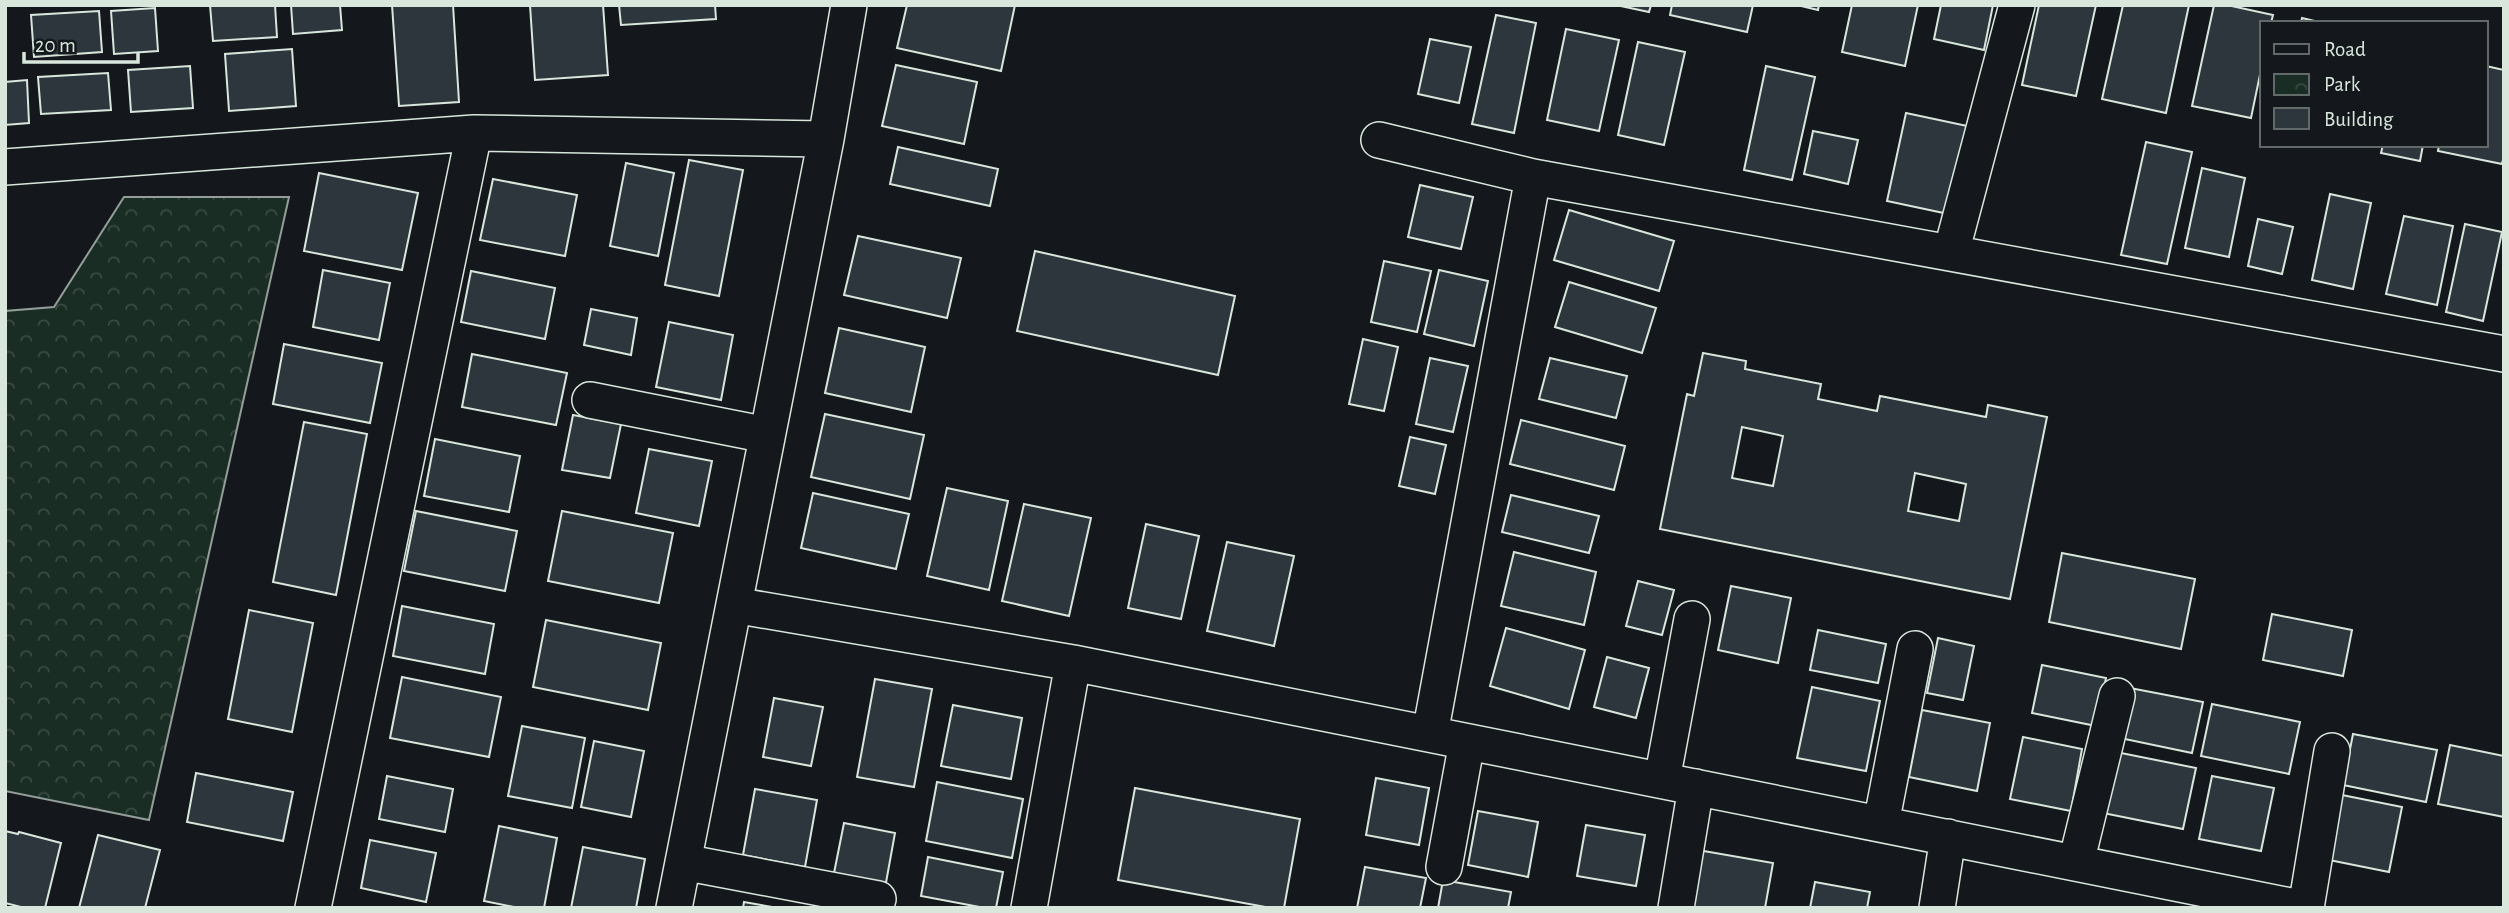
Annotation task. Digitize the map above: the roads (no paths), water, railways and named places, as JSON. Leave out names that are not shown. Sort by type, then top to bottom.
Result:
[{"type":"street","points":[[674,908],[827,139],[849,5]]},
{"type":"street","points":[[1951,253],[2017,5]]},
{"type":"street","points":[[5,167],[474,133],[827,139]]},
{"type":"street","points":[[313,908],[474,133]]},
{"type":"street","points":[[1379,140],[1533,177],[2504,354]]},
{"type":"street","points":[[1430,734],[1533,177]]},
{"type":"street","points":[[590,400],[768,435]]},
{"type":"street","points":[[734,605],[1073,663],[2300,908]]},
{"type":"street","points":[[1662,780],[1692,619]]},
{"type":"street","points":[[1881,824],[1915,649]]},
{"type":"street","points":[[1029,908],[1073,663]]},
{"type":"street","points":[[2076,863],[2117,696]]},
{"type":"street","points":[[1444,867],[1467,742]]},
{"type":"street","points":[[2306,908],[2332,751]]},
{"type":"street","points":[[1676,908],[1696,787]]},
{"type":"street","points":[[1937,908],[1948,837]]},
{"type":"street","points":[[683,862],[878,900]]}]
